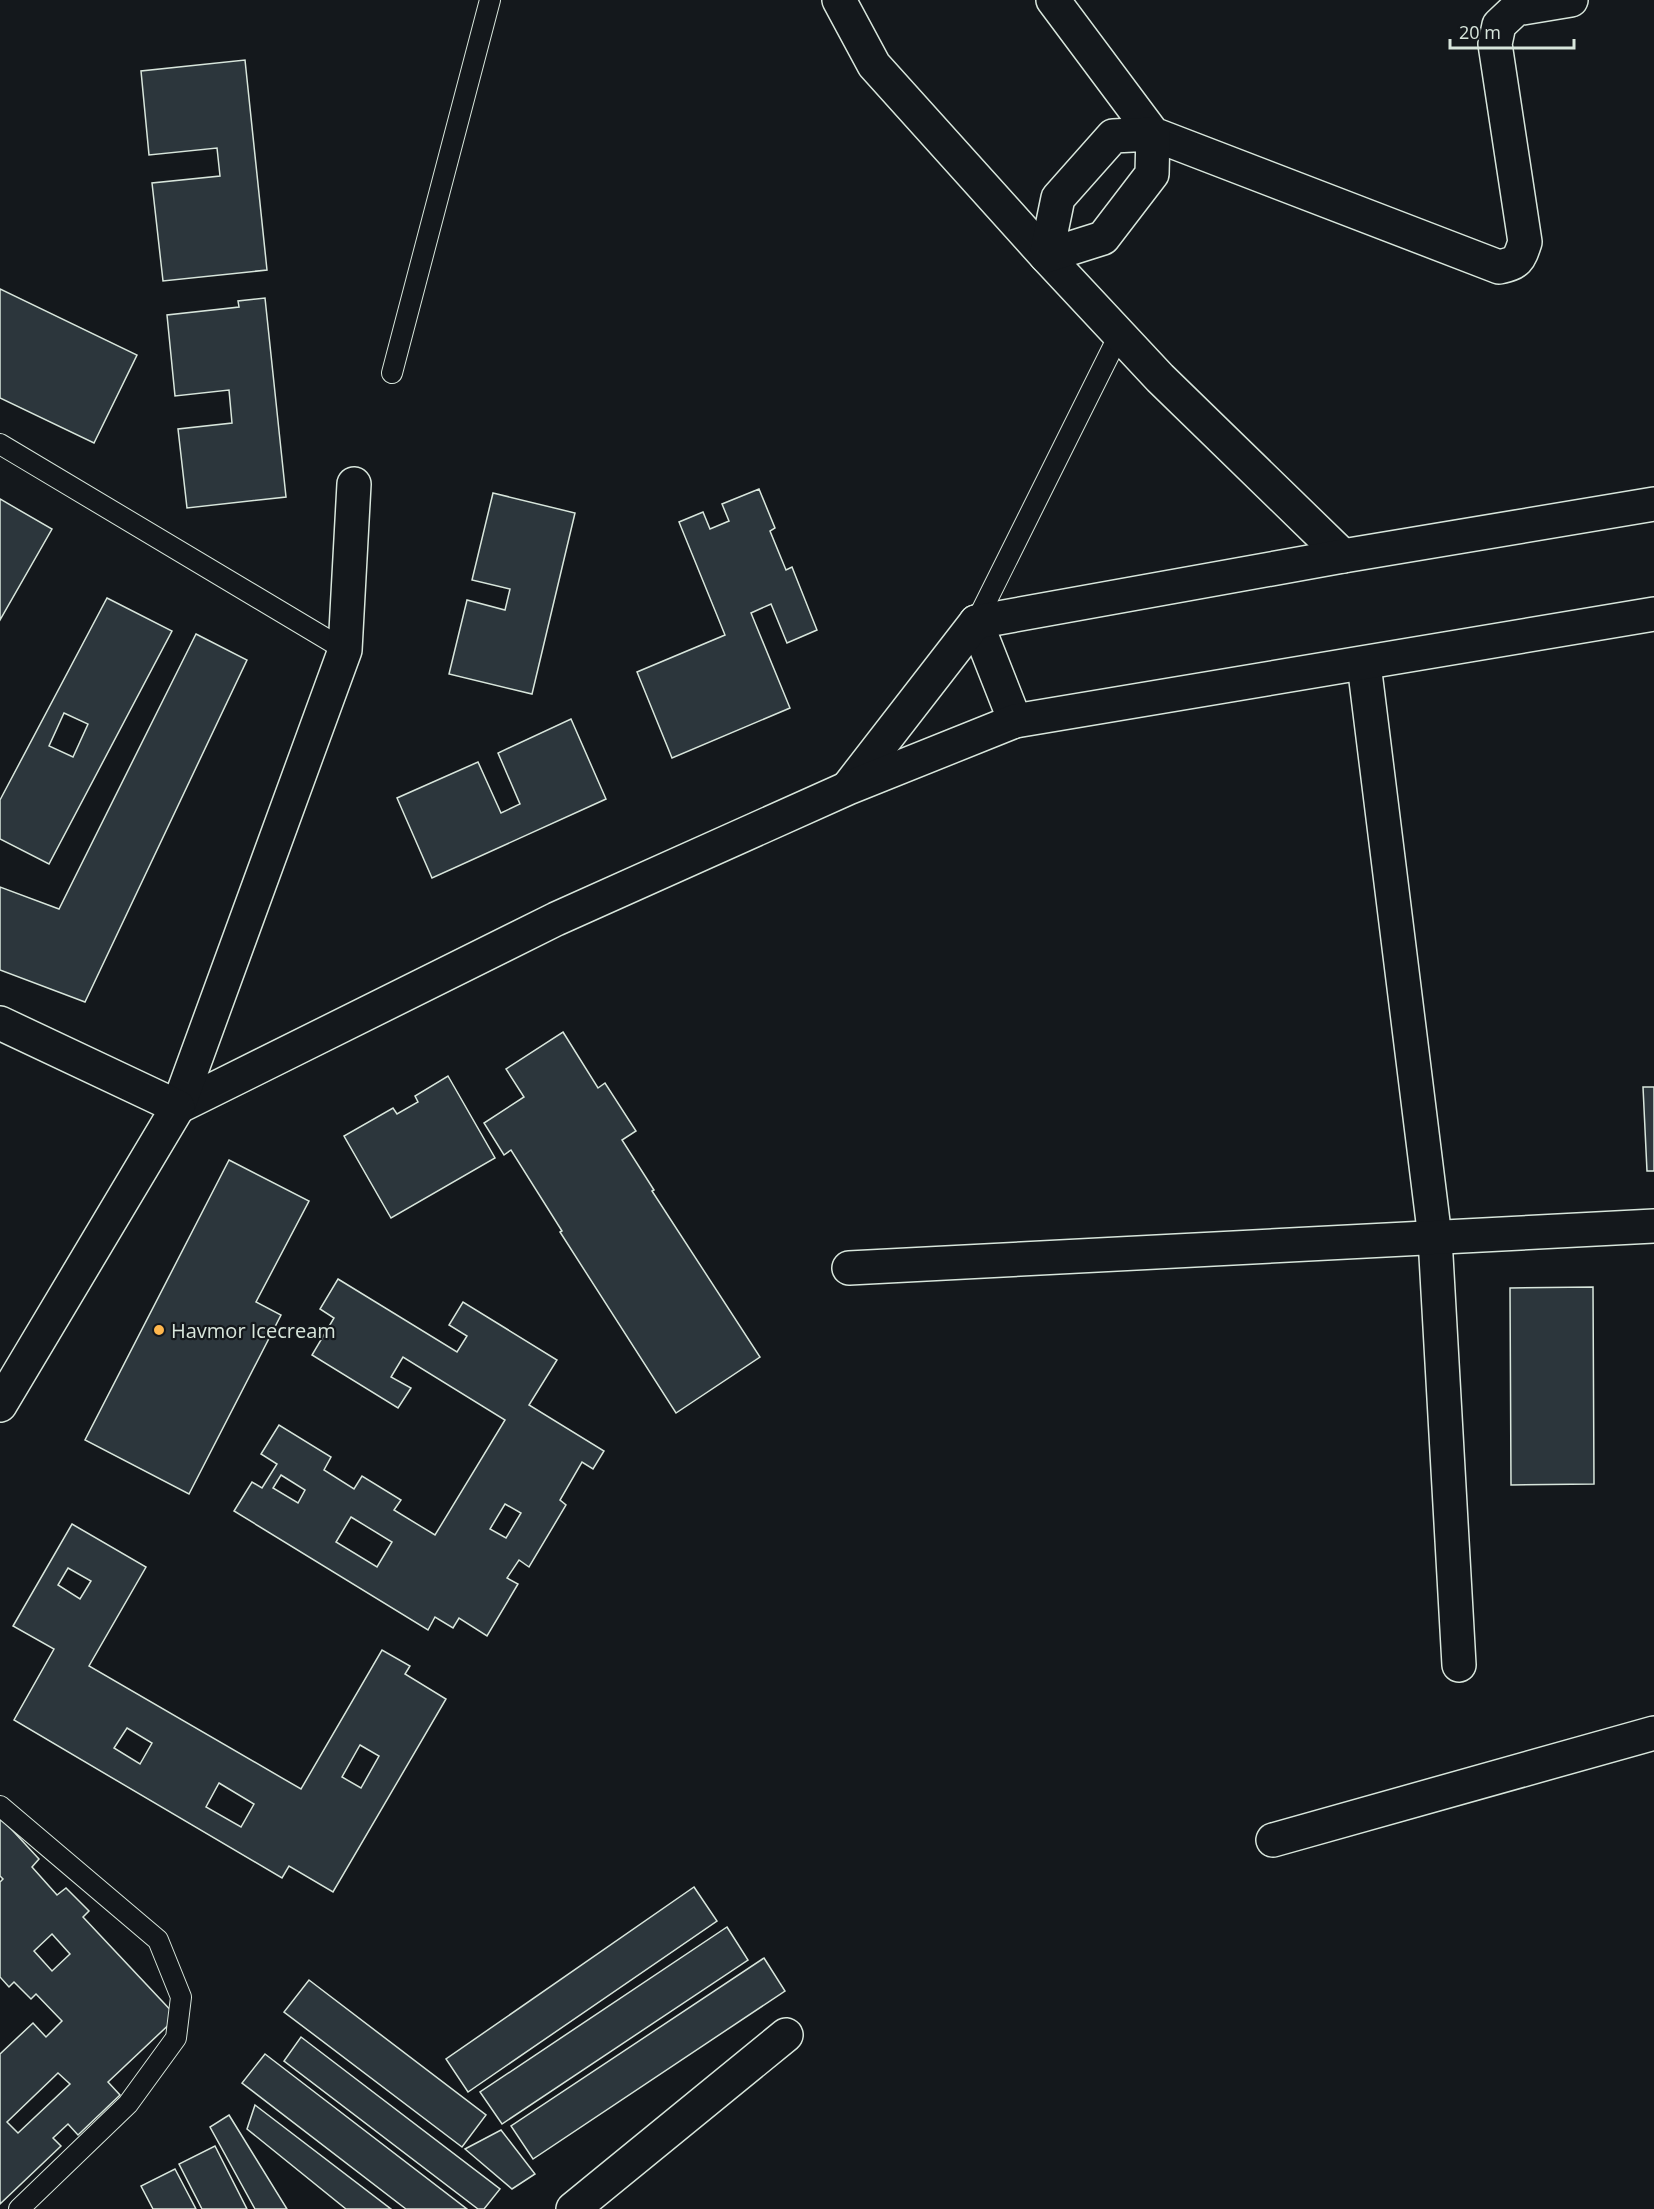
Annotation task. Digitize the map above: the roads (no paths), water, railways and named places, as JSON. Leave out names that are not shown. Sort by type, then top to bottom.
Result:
[{"type":"street","points":[[839,0],[874,64],[1046,256],[1160,378],[1343,556]]},
{"type":"street","points":[[1046,256],[1103,238],[1152,174],[1153,134],[1053,0]]},
{"type":"street","points":[[1046,256],[1058,198],[1067,187],[1113,136],[1153,134],[1499,267],[1512,264],[1520,258],[1525,242],[1495,44],[1499,25],[1516,9],[1571,0]]},
{"type":"street","points":[[0,1405],[178,1107],[345,650],[354,484]]},
{"type":"street","points":[[848,788],[976,622],[1343,556],[1654,504]]},
{"type":"street","points":[[178,1107],[556,919],[848,788],[1015,721],[1654,614]]},
{"type":"street","points":[[976,622],[1015,721]]},
{"type":"street","points":[[1364,664],[1435,1238],[1459,1665]]},
{"type":"street","points":[[0,1023],[178,1107]]},
{"type":"street","points":[[849,1268],[1654,1226]]},
{"type":"street","points":[[1273,1840],[1654,1733]]},
{"type":"street","points":[[573,2209],[786,2035]]},
{"type":"lane","points":[[392,373],[490,0]]},
{"type":"lane","points":[[976,622],[1119,335]]},
{"type":"lane","points":[[0,444],[345,650]]},
{"type":"lane","points":[[0,1806],[158,1940],[181,1997],[176,2038],[128,2104],[19,2209]]},
{"type":"place","name":"Havmor Icecream","points":[[159,1330]]}]
